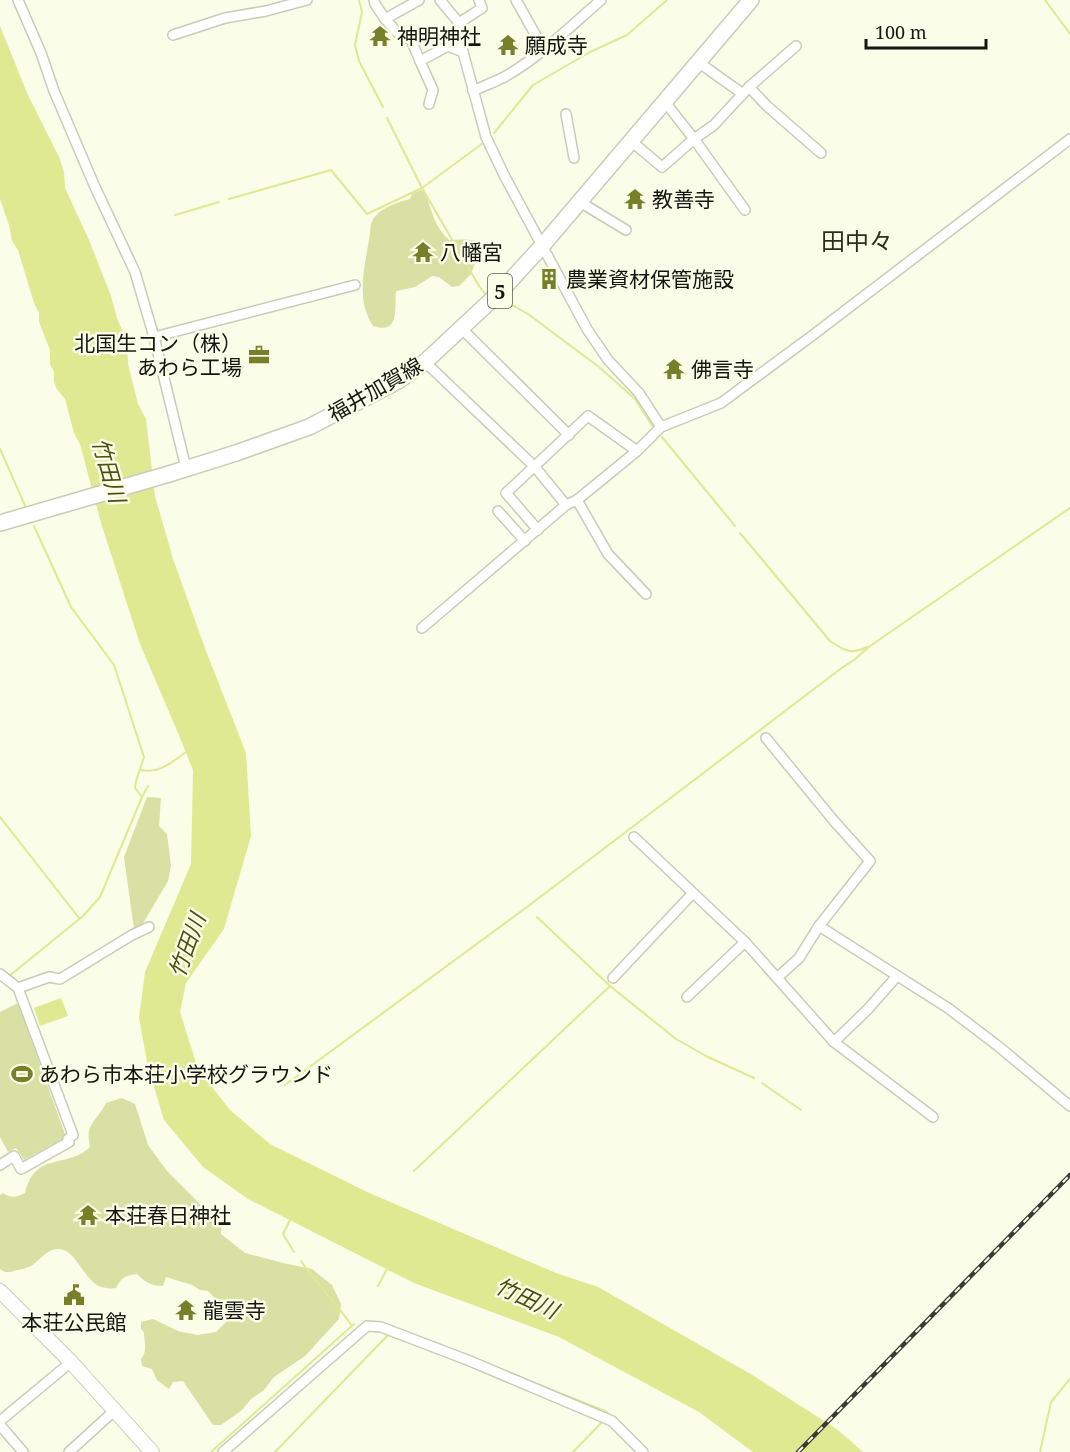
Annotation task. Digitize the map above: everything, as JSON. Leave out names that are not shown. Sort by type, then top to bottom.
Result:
[{"type":"main road","name":"福井加賀線","points":[[0,523],[169,474],[309,427],[398,381],[425,362],[500,292],[580,202],[751,0]]},
{"type":"main road","points":[[0,1291],[70,1362],[152,1452]]},
{"type":"street","points":[[18,0],[86,166],[135,272],[154,336],[186,468]]},
{"type":"street","points":[[173,35],[225,18],[266,12],[307,0]]},
{"type":"street","points":[[374,0],[398,33],[411,40],[433,90],[429,104]]},
{"type":"street","points":[[385,18],[419,0]]},
{"type":"street","points":[[440,0],[459,23],[463,52],[473,91],[492,151],[587,329],[608,360],[639,393],[661,427]]},
{"type":"street","points":[[459,23],[482,8],[479,0]]},
{"type":"street","points":[[516,0],[544,50]]},
{"type":"street","points":[[473,91],[509,75],[544,50],[601,0]]},
{"type":"street","points":[[420,61],[448,46],[463,52]]},
{"type":"street","points":[[630,143],[662,167],[714,125],[746,90],[796,46]]},
{"type":"street","points":[[698,62],[746,90],[821,153]]},
{"type":"street","points":[[665,102],[745,210]]},
{"type":"street","points":[[566,114],[574,158]]},
{"type":"street","points":[[422,628],[566,506],[577,500],[637,451],[661,427],[721,403],[1070,139]]},
{"type":"street","points":[[580,202],[626,230]]},
{"type":"street","points":[[154,336],[356,285]]},
{"type":"street","points":[[461,328],[569,435]]},
{"type":"street","points":[[425,362],[535,468],[566,506]]},
{"type":"street","points":[[538,530],[506,493],[588,416],[637,451]]},
{"type":"street","points":[[577,500],[608,554],[646,594]]},
{"type":"street","points":[[498,511],[525,542]]},
{"type":"street","points":[[766,738],[870,861],[819,926],[799,958],[778,977]]},
{"type":"street","points":[[634,837],[745,942],[834,1042],[933,1117]]},
{"type":"street","points":[[613,978],[693,893]]},
{"type":"street","points":[[819,926],[948,1008],[1070,1106]]},
{"type":"street","points":[[18,988],[49,977],[60,979],[149,927]]},
{"type":"street","points":[[687,997],[745,942]]},
{"type":"street","points":[[0,974],[18,988],[73,1135],[68,1139],[69,1142],[21,1169],[14,1156],[0,1165]]},
{"type":"street","points":[[834,1042],[868,1009],[897,976]]},
{"type":"street","points":[[224,1452],[367,1326],[381,1327],[612,1421],[644,1452]]},
{"type":"street","points":[[23,1452],[0,1423],[70,1362]]},
{"type":"street","points":[[69,1452],[114,1412]]},
{"type":"shaded area","points":[[421,190],[425,193],[436,223],[449,240],[481,242],[492,246],[493,251],[475,263],[471,274],[459,286],[452,287],[439,277],[432,276],[415,287],[396,291],[392,323],[382,328],[373,326],[364,306],[363,295],[371,223],[381,211],[395,203],[410,199],[414,193]]},
{"type":"shaded area","points":[[147,797],[161,798],[159,826],[167,834],[171,866],[168,881],[142,925],[134,929],[124,857]]},
{"type":"shaded area","name":"あわら市本荘小学校グラウンド","points":[[18,1003],[66,1137],[24,1160],[16,1148],[8,1152],[0,1137],[0,1012]]},
{"type":"shaded area","points":[[122,1098],[135,1104],[148,1145],[167,1171],[208,1212],[222,1217],[221,1234],[245,1253],[312,1269],[332,1285],[341,1304],[339,1319],[305,1356],[274,1377],[264,1390],[251,1399],[242,1410],[221,1425],[213,1425],[183,1381],[173,1382],[169,1389],[157,1380],[152,1369],[142,1366],[141,1359],[145,1346],[141,1322],[153,1319],[178,1331],[197,1335],[216,1332],[228,1320],[225,1308],[208,1291],[166,1277],[163,1286],[155,1285],[137,1274],[124,1278],[116,1288],[99,1286],[92,1281],[71,1255],[65,1250],[58,1249],[47,1253],[31,1266],[8,1272],[0,1269],[0,1195],[3,1193],[14,1197],[25,1193],[36,1171],[44,1166],[81,1154],[90,1147],[89,1133],[92,1123],[106,1103]]},
{"type":"water","name":"竹田川","points":[[0,26],[27,93],[59,157],[64,172],[65,188],[89,240],[127,342],[128,364],[138,404],[146,419],[155,496],[173,559],[246,753],[251,836],[224,929],[186,983],[180,1012],[198,1069],[230,1110],[270,1144],[367,1192],[556,1273],[598,1287],[749,1373],[838,1430],[863,1452],[753,1452],[699,1412],[559,1337],[414,1283],[248,1199],[203,1167],[164,1120],[148,1067],[139,1018],[145,972],[191,864],[193,770],[140,644],[101,523],[80,444],[74,433],[65,399],[56,388],[54,372],[50,364],[50,350],[39,322],[39,313],[18,250],[12,241],[0,199]]},
{"type":"water","points":[[61,998],[68,1016],[40,1026],[34,1008]]},
{"type":"waterway","points":[[359,0],[362,12],[355,45],[359,61],[383,107]]},
{"type":"waterway","points":[[494,133],[533,85],[590,52],[627,35],[667,0]]},
{"type":"waterway","points":[[1045,0],[1070,34]]},
{"type":"waterway","points":[[387,118],[422,188],[486,295]]},
{"type":"waterway","points":[[229,199],[331,170],[367,214],[422,188],[483,143]]},
{"type":"waterway","points":[[175,215],[219,202]]},
{"type":"waterway","points":[[504,306],[514,306],[528,314],[599,367],[635,399],[653,427]]},
{"type":"waterway","points":[[662,437],[735,526]]},
{"type":"waterway","points":[[0,449],[27,510]]},
{"type":"waterway","points":[[285,1085],[527,907],[870,646],[1070,508]]},
{"type":"waterway","points":[[34,526],[71,607],[114,665],[144,757],[135,788],[142,797]]},
{"type":"waterway","points":[[740,533],[830,641],[848,651],[857,651],[867,647]]},
{"type":"waterway","points":[[141,770],[159,769],[186,752]]},
{"type":"waterway","points":[[8,977],[83,916],[100,897],[148,786]]},
{"type":"waterway","points":[[0,817],[79,918]]},
{"type":"waterway","points":[[537,917],[610,986],[676,1039],[754,1078]]},
{"type":"waterway","points":[[414,1171],[610,986]]},
{"type":"waterway","points":[[762,1083],[801,1110]]},
{"type":"waterway","points":[[291,1218],[283,1234],[294,1252]]},
{"type":"waterway","points":[[301,1261],[352,1326]]},
{"type":"waterway","points":[[378,1286],[388,1267]]},
{"type":"waterway","points":[[211,1452],[354,1324]]},
{"type":"waterway","points":[[386,1325],[429,1341]]},
{"type":"waterway","points":[[275,1452],[388,1335]]},
{"type":"waterway","points":[[509,1373],[605,1411],[611,1416]]},
{"type":"waterway","points":[[1040,1452],[1051,1402],[1070,1379]]},
{"type":"waterway","points":[[573,1452],[604,1420]]},
{"type":"railway","points":[[798,1452],[1070,1175]]},
{"type":"place","name":"神明神社","points":[[380,36]]},
{"type":"place","name":"願成寺","points":[[508,45]]},
{"type":"place","name":"教善寺","points":[[635,199]]},
{"type":"place","name":"八幡宮","points":[[423,252]]},
{"type":"place","name":"農業資材保管施設","points":[[549,279]]},
{"type":"place","name":"北国生コン（株） あわら工場","points":[[259,355]]},
{"type":"place","name":"佛言寺","points":[[674,369]]},
{"type":"place","name":"あわら市本荘小学校グラウンド","points":[[22,1074]]},
{"type":"place","name":"本荘春日神社","points":[[88,1215]]},
{"type":"place","name":"本荘公民館","points":[[74,1295]]},
{"type":"place","name":"龍雲寺","points":[[186,1310]]},
{"type":"district","name":"田中々","points":[[857,240]]}]
